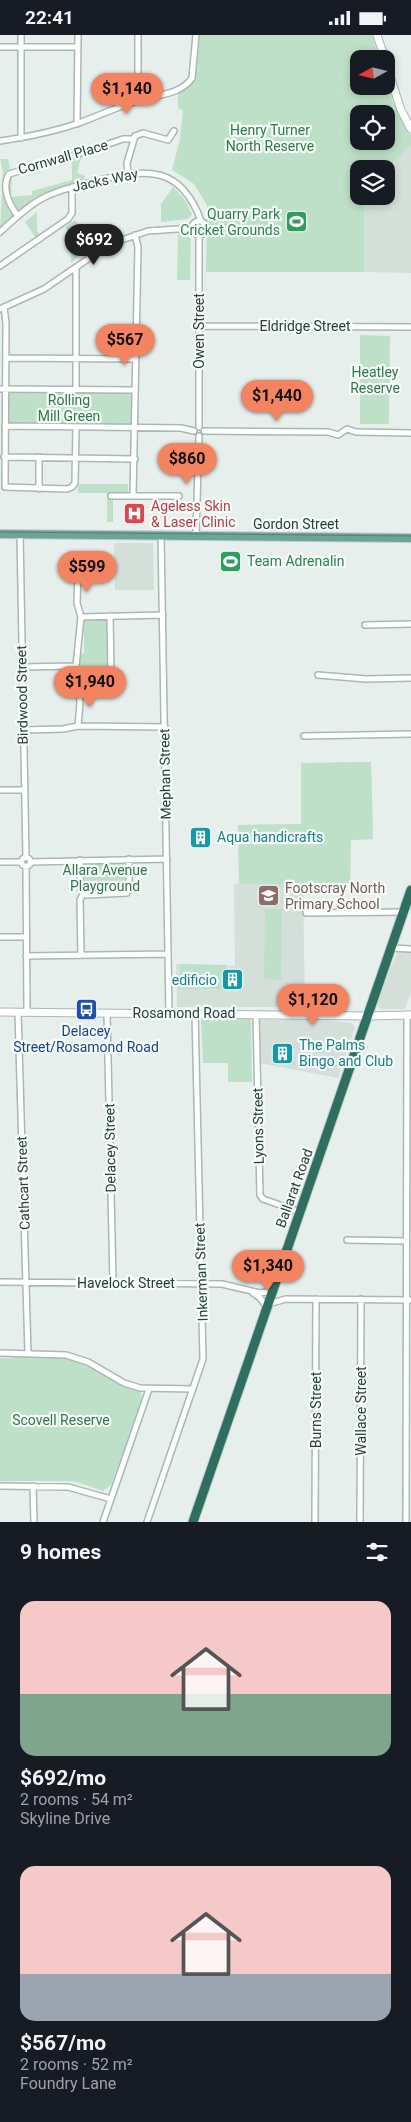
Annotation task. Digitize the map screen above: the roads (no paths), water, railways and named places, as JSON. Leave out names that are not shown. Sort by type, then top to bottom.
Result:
[{"type":"highway","name":"Ballarat Road","points":[[192,1522],[411,891]]},
{"type":"main road","name":"Gordon Street","points":[[0,533],[411,538]]},
{"type":"street","points":[[20,138],[21,35]]},
{"type":"street","points":[[77,124],[78,35]]},
{"type":"street","points":[[138,35],[138,101]]},
{"type":"street","points":[[0,141],[77,124],[138,101],[177,90],[189,83],[193,71],[196,35]]},
{"type":"street","points":[[377,35],[381,50]]},
{"type":"street","points":[[0,47],[78,47]]},
{"type":"street","points":[[395,91],[411,122]]},
{"type":"street","points":[[395,92],[401,110],[411,129]]},
{"type":"street","name":"Cornwall Place","points":[[128,174],[127,163],[135,136],[143,133],[168,140],[174,131]]},
{"type":"street","name":"Cornwall Place","points":[[18,216],[10,204],[7,195],[7,178],[9,173],[79,154],[123,139],[133,139]]},
{"type":"street","name":"Jacks Way","points":[[0,232],[44,197],[72,187],[142,172],[160,175],[174,181],[189,195],[201,221]]},
{"type":"street","points":[[0,266],[68,219],[72,213],[72,187]]},
{"type":"street","points":[[201,221],[206,229],[203,234],[199,235],[194,233],[192,228],[195,222],[201,221]]},
{"type":"street","points":[[76,428],[75,483],[72,487],[39,489],[5,487],[3,389],[6,358],[6,323],[2,308],[44,289],[110,244],[135,235],[169,228],[192,228]]},
{"type":"street","points":[[134,496],[138,247],[135,235]]},
{"type":"street","name":"Owen Street","points":[[199,235],[199,427]]},
{"type":"street","points":[[76,267],[76,389]]},
{"type":"street","name":"Eldridge Street","points":[[198,326],[411,327]]},
{"type":"street","points":[[6,358],[136,359]]},
{"type":"street","points":[[3,389],[135,390]]},
{"type":"street","points":[[5,426],[181,428],[194,431],[199,436],[196,535]]},
{"type":"street","points":[[194,431],[199,427],[204,431],[328,432],[338,435],[347,429],[356,432],[411,433]]},
{"type":"street","points":[[199,436],[204,431]]},
{"type":"street","points":[[4,457],[135,459]]},
{"type":"street","points":[[39,457],[39,489]]},
{"type":"street","points":[[111,496],[179,496]]},
{"type":"street","name":"Birdwood Street","points":[[20,534],[26,857]]},
{"type":"street","name":"Mephan Street","points":[[161,535],[169,1013]]},
{"type":"street","points":[[78,571],[78,603],[81,617],[76,666],[80,703],[78,725]]},
{"type":"street","points":[[110,615],[111,674]]},
{"type":"street","points":[[81,617],[163,615]]},
{"type":"street","points":[[365,625],[411,624]]},
{"type":"street","points":[[21,667],[76,666]]},
{"type":"street","points":[[104,676],[119,674]]},
{"type":"street","points":[[318,675],[366,679],[411,678]]},
{"type":"street","points":[[23,730],[63,729],[78,725],[87,727],[165,727]]},
{"type":"street","points":[[304,736],[411,734]]},
{"type":"street","points":[[0,790],[24,790]]},
{"type":"street","points":[[21,862],[26,857],[31,861],[167,859]]},
{"type":"street","points":[[80,859],[80,888],[83,894]]},
{"type":"street","points":[[83,894],[122,895],[127,893],[129,888],[129,859]]},
{"type":"street","points":[[27,1013],[26,866],[31,861]]},
{"type":"street","points":[[0,862],[21,862],[26,866]]},
{"type":"street","points":[[81,955],[80,899],[83,894]]},
{"type":"street","points":[[306,913],[404,912]]},
{"type":"street","points":[[0,937],[26,937]]},
{"type":"street","points":[[391,948],[411,949]]},
{"type":"street","points":[[26,955],[168,954]]},
{"type":"street","name":"Rosamond Road","points":[[0,1012],[409,1015]]},
{"type":"street","name":"Cathcart Street","points":[[18,1012],[28,1353]]},
{"type":"street","name":"Delacey Street","points":[[107,1013],[113,1283]]},
{"type":"street","name":"Inkerman Street","points":[[147,1522],[193,1389],[203,1353],[195,1013]]},
{"type":"street","name":"Lyons Street","points":[[256,1014],[260,1195],[263,1199],[300,1212]]},
{"type":"street","points":[[406,1522],[408,1300],[406,1241],[409,1015]]},
{"type":"street","points":[[347,1240],[406,1241]]},
{"type":"street","name":"Havelock Street","points":[[0,1282],[227,1284],[250,1292],[267,1305]]},
{"type":"street","points":[[272,1291],[286,1299]]},
{"type":"street","name":"Havelock Street","points":[[250,1292],[272,1291]]},
{"type":"street","points":[[267,1305],[286,1299],[408,1300]]},
{"type":"street","name":"Burns Street","points":[[315,1522],[316,1299]]},
{"type":"street","name":"Wallace Street","points":[[360,1522],[361,1299]]},
{"type":"street","points":[[0,1353],[56,1353],[98,1366],[124,1383],[149,1389],[193,1389]]},
{"type":"street","points":[[103,1522],[149,1389]]},
{"type":"street","points":[[0,1486],[75,1488],[111,1499]]},
{"type":"street","points":[[32,1487],[34,1522]]},
{"type":"tram line","points":[[0,532],[411,536]]},
{"type":"place","name":"Quarry Park Cricket Grounds","points":[[296,222]]},
{"type":"place","name":"Ageless Skin & Laser Clinic","points":[[135,514]]},
{"type":"place","name":"Team Adrenalin","points":[[231,561]]},
{"type":"place","name":"Aqua handicrafts","points":[[201,837]]},
{"type":"place","name":"Footscray North Primary School","points":[[269,896]]},
{"type":"place","name":"edificio","points":[[233,980]]},
{"type":"place","name":"Delacey Street/Rosamond Road","points":[[86,1009]]},
{"type":"place","name":"The Palms Bingo and Club","points":[[283,1053]]},
{"type":"park label","name":"Henry Turner North Reserve","points":[[270,138]]},
{"type":"park label","name":"Heatley Reserve","points":[[375,380]]},
{"type":"park label","name":"Rolling Mill Green","points":[[69,408]]},
{"type":"park label","name":"Allara Avenue Playground","points":[[105,878]]},
{"type":"park label","name":"Scovell Reserve","points":[[61,1420]]}]
